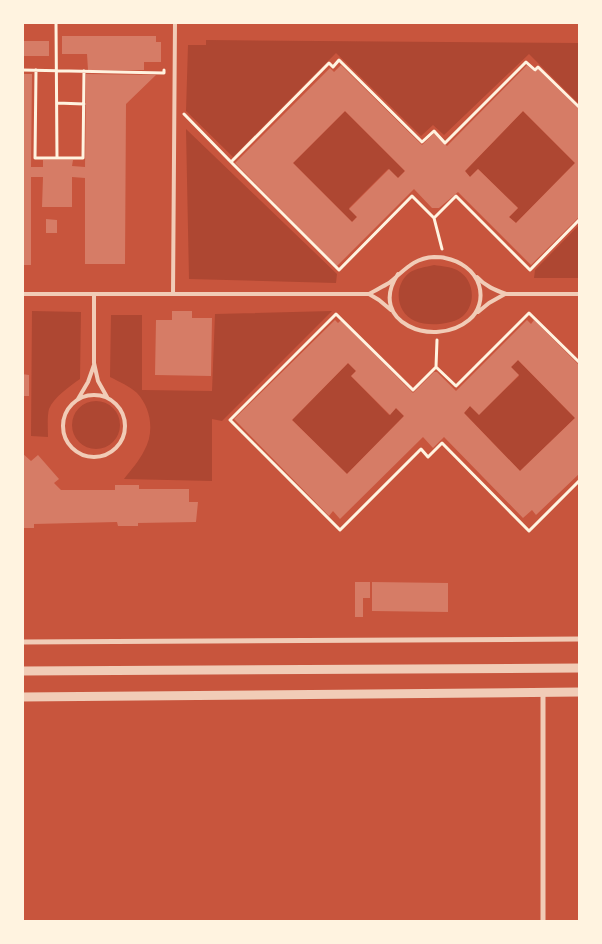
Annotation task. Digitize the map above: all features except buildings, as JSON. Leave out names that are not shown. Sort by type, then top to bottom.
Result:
[{"type":"street","points":[[22,642],[580,639]]},
{"type":"street","points":[[22,671],[580,668]]},
{"type":"street","points":[[543,692],[543,922]]},
{"type":"street","points":[[22,697],[580,692]]},
{"type":"lane","points":[[172,294],[175,22]]},
{"type":"lane","points":[[22,294],[369,294],[419,260],[427,257],[444,257],[460,262],[488,286],[506,294],[580,294]]},
{"type":"lane","points":[[473,273],[480,289],[479,307],[475,315]]},
{"type":"lane","points":[[396,316],[390,300],[390,290],[398,274]]},
{"type":"lane","points":[[94,294],[94,363],[98,381],[107,398]]},
{"type":"lane","points":[[369,294],[384,304],[408,326],[422,331],[437,333],[451,330],[464,324],[489,303],[506,294]]},
{"type":"lane","points":[[78,399],[100,395],[117,404],[123,414],[125,426],[123,438],[117,448],[107,455],[95,458],[78,453],[66,441],[62,429],[63,418],[88,382],[94,363]]},
{"type":"path","points":[[56,22],[57,158]]},
{"type":"path","points":[[230,162],[329,63],[332,67],[339,60],[422,142],[434,131],[446,143],[526,62],[535,70],[538,67],[580,108]]},
{"type":"path","points":[[22,70],[164,73],[164,64]]},
{"type":"path","points":[[36,70],[35,158],[83,158],[84,71]]},
{"type":"path","points":[[57,103],[84,104]]},
{"type":"path","points":[[174,105],[339,270],[412,196],[434,218],[444,257]]},
{"type":"path","points":[[434,218],[456,196],[530,270],[580,219]]},
{"type":"path","points":[[436,366],[456,386],[529,313],[580,363]]},
{"type":"path","points":[[437,333],[436,366],[412,390],[336,314],[230,420],[340,530],[421,449],[428,457],[442,443],[529,531],[580,480]]},
{"type":"shaded area","points":[[206,40],[579,43],[579,104],[529,54],[444,135],[433,125],[421,136],[336,53],[233,157],[186,111],[188,45],[206,45]]},
{"type":"shaded area","points":[[345,111],[405,171],[398,178],[388,169],[349,208],[357,217],[352,222],[293,163]]},
{"type":"shaded area","points":[[523,111],[575,163],[516,223],[509,217],[518,208],[478,169],[470,177],[465,171]]},
{"type":"shaded area","points":[[186,129],[337,274],[336,283],[189,279]]},
{"type":"shaded area","points":[[579,225],[579,278],[534,278],[535,270]]},
{"type":"shaded area","points":[[434,265],[457,270],[463,274],[470,285],[472,298],[470,305],[463,316],[457,320],[439,324],[422,323],[409,317],[401,306],[399,292],[404,278],[409,273],[418,269]]},
{"type":"shaded area","points":[[32,311],[81,312],[80,379],[63,392],[51,405],[48,415],[48,437],[31,436]]},
{"type":"shaded area","points":[[332,311],[222,421],[212,419],[212,481],[124,479],[140,458],[147,444],[150,436],[150,421],[146,406],[137,393],[110,377],[111,315],[142,315],[142,390],[212,391],[215,314]]},
{"type":"shaded area","points":[[518,360],[575,418],[520,471],[464,413],[470,406],[479,414],[519,376],[511,367]]},
{"type":"shaded area","points":[[348,363],[356,371],[351,376],[389,415],[396,408],[404,416],[347,474],[292,420]]},
{"type":"shaded area","points":[[91,401],[101,401],[113,408],[120,420],[120,430],[113,442],[101,449],[91,449],[83,445],[76,438],[72,430],[72,420],[76,412],[83,405]]}]
